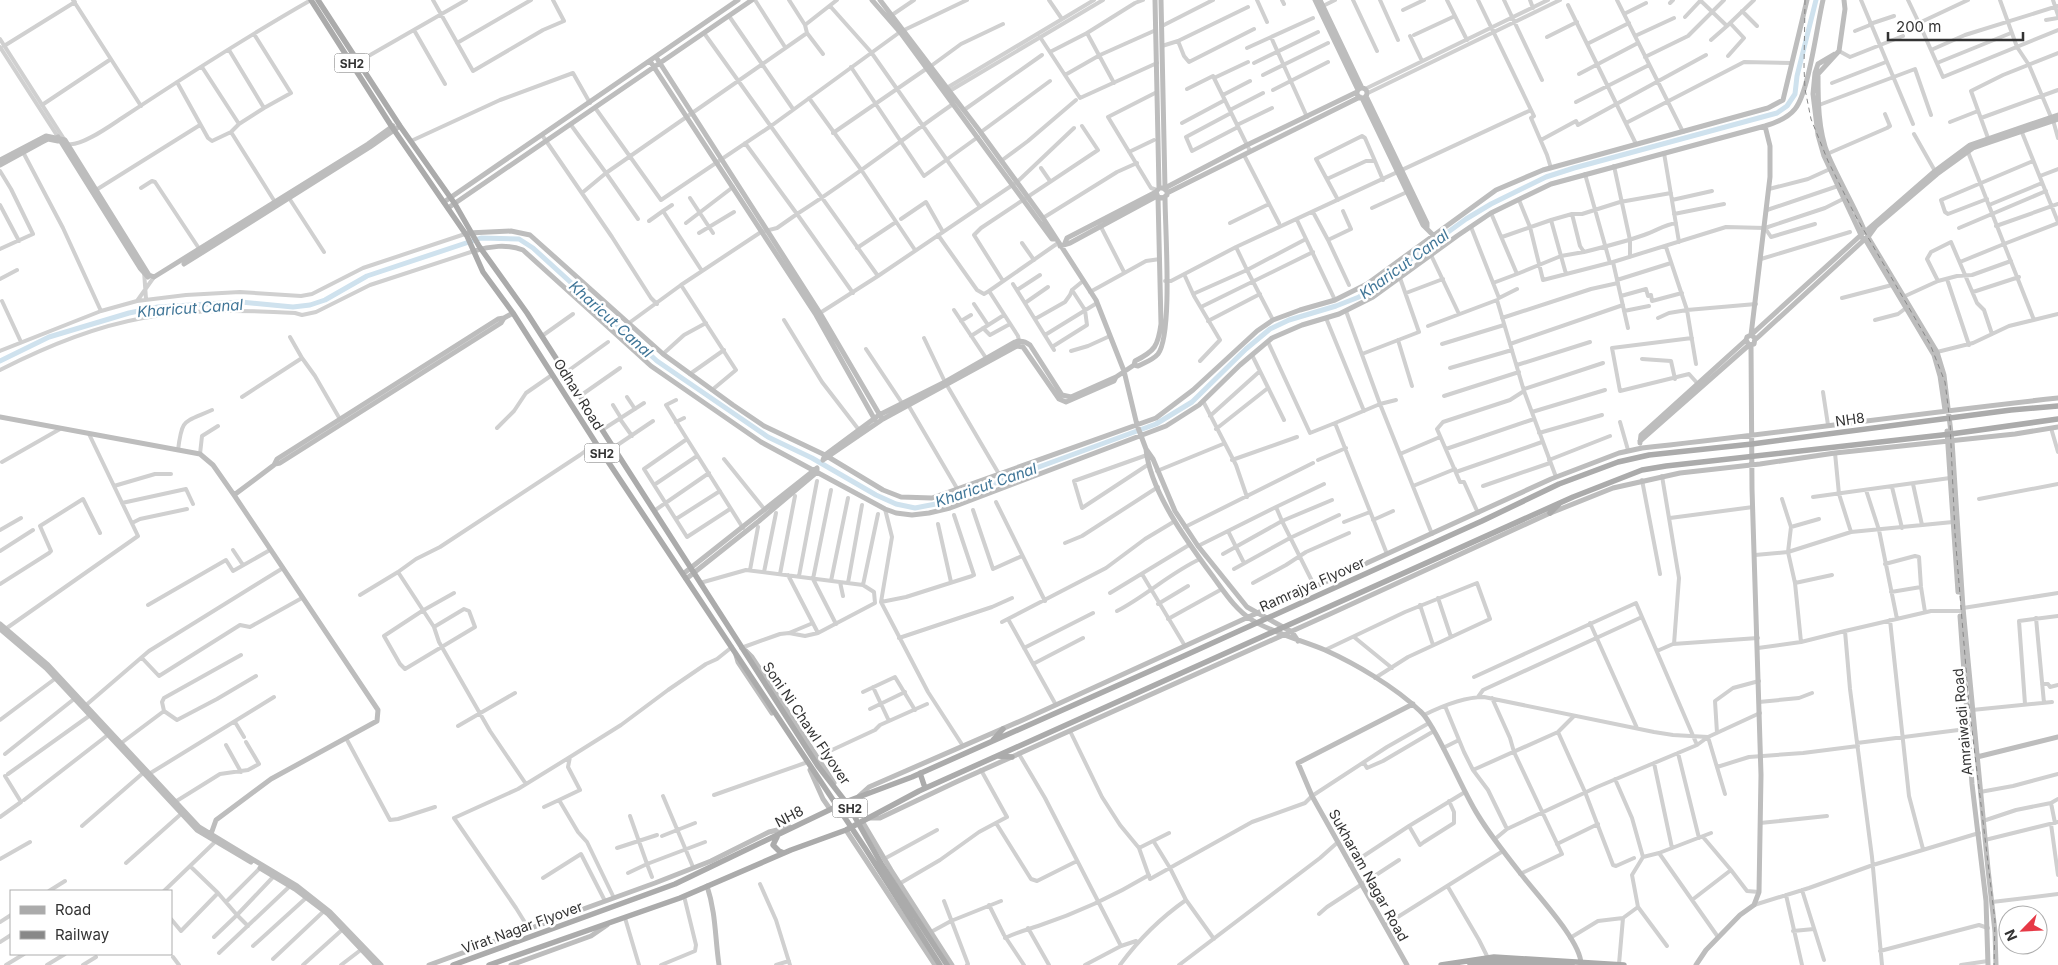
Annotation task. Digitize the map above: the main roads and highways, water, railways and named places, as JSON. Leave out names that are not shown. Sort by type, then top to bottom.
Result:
[{"type":"main road","name":"SH2","points":[[311,0],[396,126],[411,141],[455,204],[472,231],[477,248]]},
{"type":"main road","name":"SH2","points":[[318,0],[444,202],[477,248]]},
{"type":"main road","name":"Odhav Road","points":[[477,248],[483,272],[513,313],[596,443],[736,649]]},
{"type":"main road","name":"Odhav Road","points":[[477,248],[542,336],[700,583],[736,649]]},
{"type":"main road","name":"NH8","points":[[1645,456],[2058,406]]},
{"type":"main road","name":"Ramrajya Flyover","points":[[784,853],[846,830],[925,788],[1560,503],[1642,470],[1950,438],[1959,434],[2058,419]]},
{"type":"main road","name":"Ramrajya Flyover","points":[[992,741],[1186,656],[1559,484],[1618,462],[1645,456]]},
{"type":"main road","points":[[1550,514],[1560,503]]},
{"type":"main road","name":"Soni Ni Chawl Flyover","points":[[736,649],[852,812],[882,865],[947,965]]},
{"type":"main road","name":"Soni Ni Chawl Flyover","points":[[744,658],[838,810],[865,848],[940,965]]},
{"type":"main road","points":[[992,741],[1002,729]]},
{"type":"main road","points":[[976,741],[978,747]]},
{"type":"main road","name":"NH8","points":[[599,913],[675,884],[848,801],[920,773],[992,741]]},
{"type":"main road","points":[[996,756],[1012,757]]},
{"type":"main road","points":[[920,773],[925,788]]},
{"type":"main road","points":[[777,836],[773,845],[779,852],[784,853]]},
{"type":"main road","name":"Virat Nagar Flyover","points":[[489,965],[684,896],[784,853]]},
{"type":"main road","name":"Virat Nagar Flyover","points":[[453,965],[599,913]]},
{"type":"main road","points":[[1441,965],[1488,958],[1621,964]]},
{"type":"main road","points":[[1470,965],[1493,962],[1572,965]]},
{"type":"waterway","name":"Kharicut Canal","points":[[0,361],[49,337],[129,313],[158,307],[241,302],[293,307],[310,305],[325,300],[367,276],[481,238],[519,239],[533,248],[657,361],[768,437],[812,458],[876,495],[896,504],[915,508],[941,503],[1156,424],[1192,402],[1246,349],[1270,329],[1289,320],[1359,297],[1466,219],[1491,204],[1546,177],[1777,113],[1787,106],[1795,94],[1797,76],[1816,0]]},
{"type":"railway","points":[[1805,0],[1805,89],[1811,119],[1828,161],[1855,215],[1930,344],[1945,382],[1950,422],[1955,534],[1969,705],[1995,921],[1994,965]]}]
